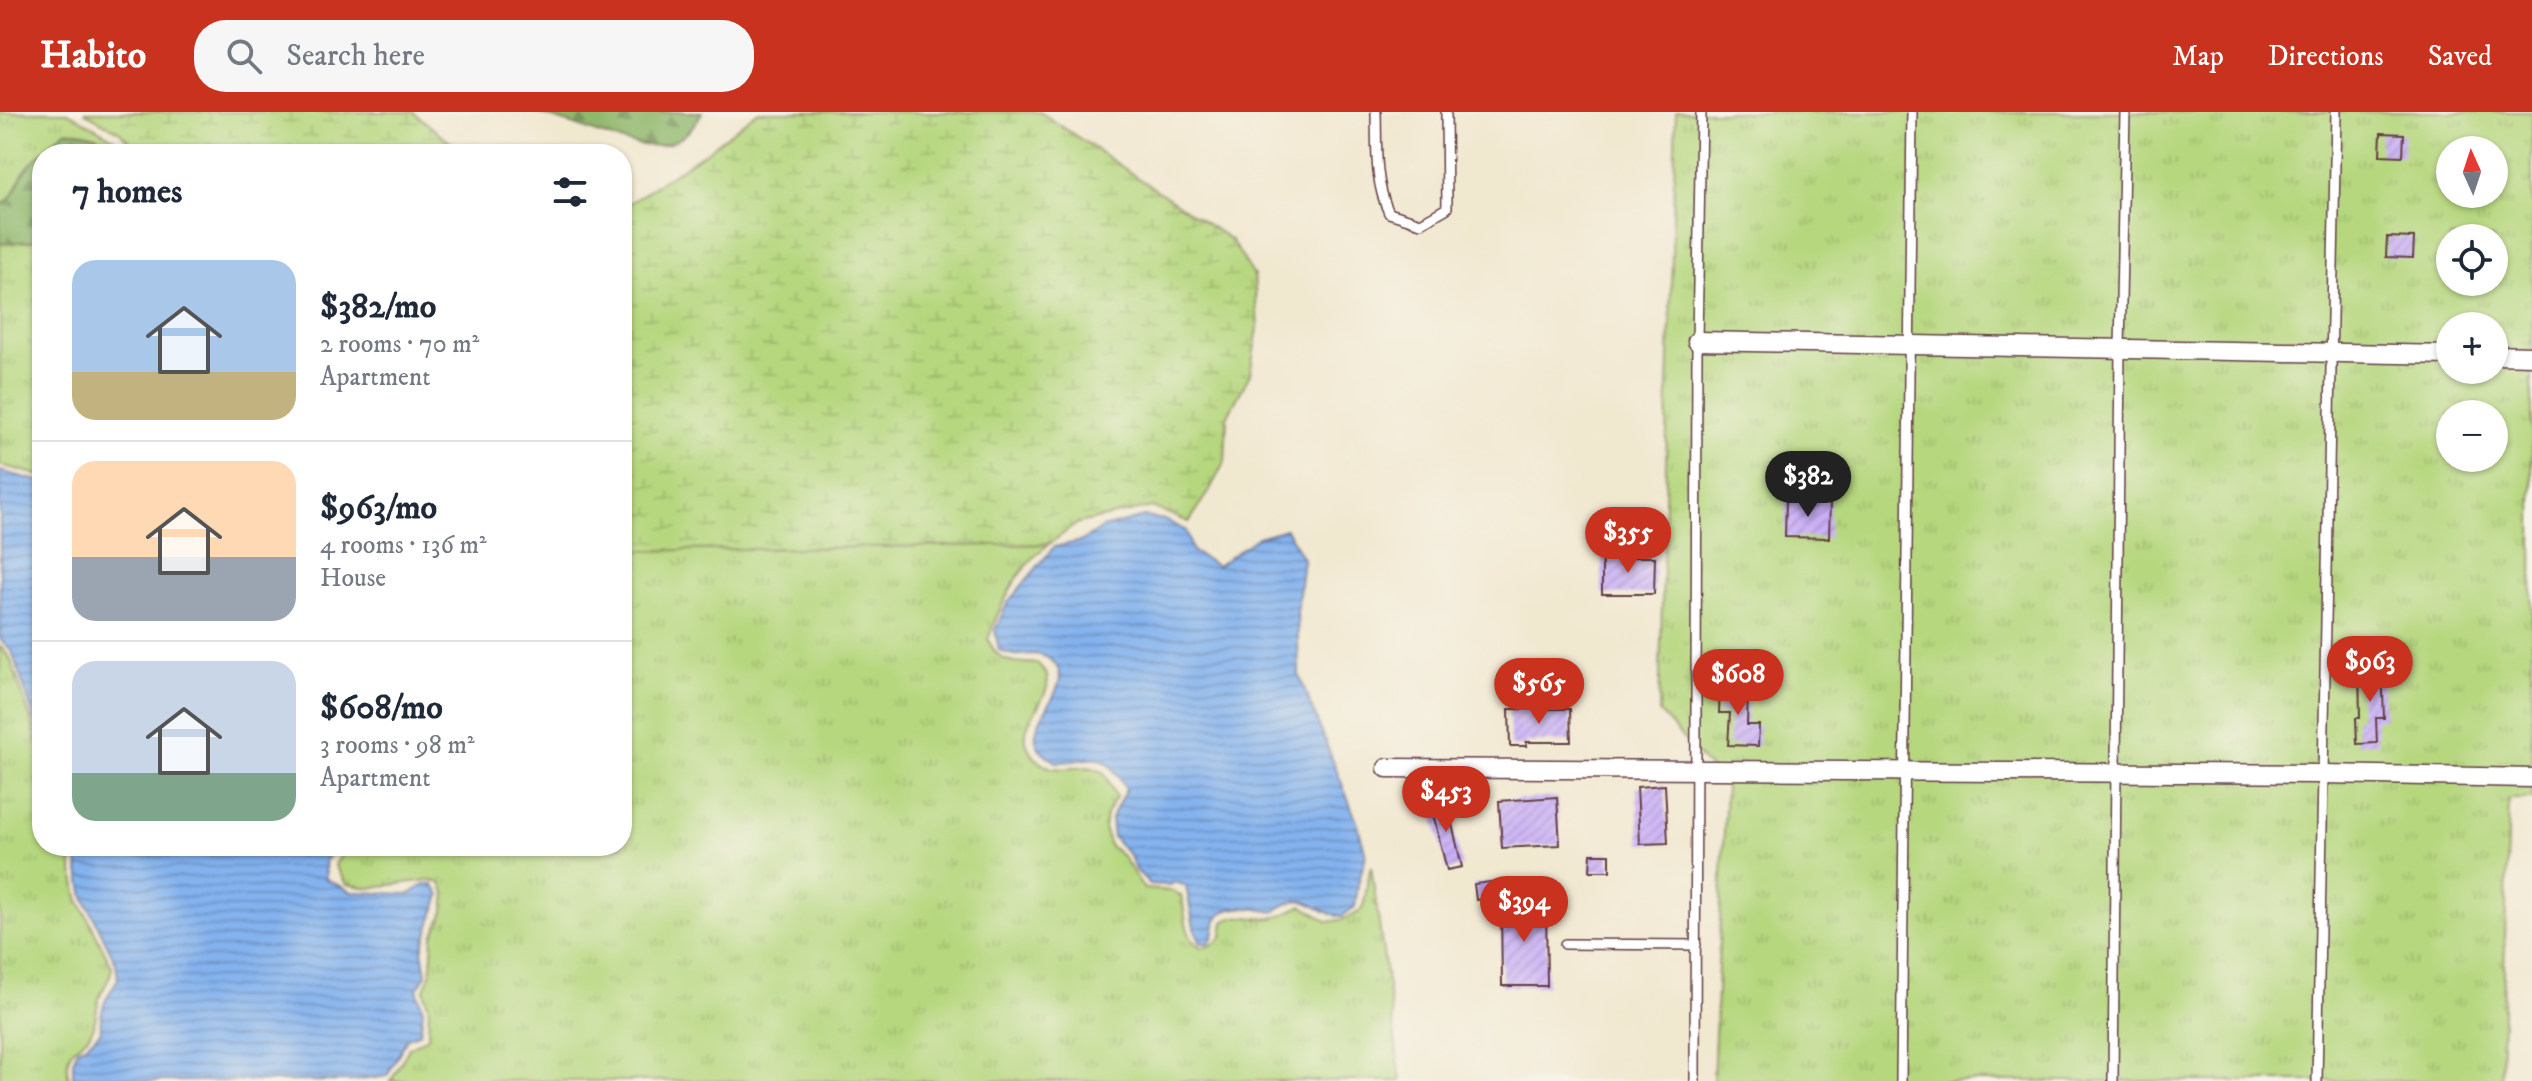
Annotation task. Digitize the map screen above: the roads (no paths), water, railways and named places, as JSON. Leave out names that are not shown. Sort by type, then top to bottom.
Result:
[{"type":"street","points":[[1697,341],[2436,355]]},
{"type":"street","points":[[2508,355],[2532,356]]},
{"type":"street","points":[[1387,768],[2532,778]]},
{"type":"lane","points":[[1376,112],[1378,180],[1382,197],[1389,213],[1421,223],[1447,208],[1446,112]]},
{"type":"lane","points":[[1695,1081],[1697,341],[1701,112]]},
{"type":"lane","points":[[1901,1081],[1912,112]]},
{"type":"lane","points":[[2113,1081],[2125,112]]},
{"type":"lane","points":[[2317,1081],[2336,112]]},
{"type":"lane","points":[[1565,944],[1696,945]]},
{"type":"water","points":[[0,471],[32,479],[32,711],[12,651],[0,639]]},
{"type":"water","points":[[1144,517],[1166,520],[1186,531],[1192,551],[1217,566],[1258,537],[1286,529],[1303,559],[1297,611],[1299,675],[1357,822],[1366,855],[1355,907],[1342,916],[1302,901],[1295,901],[1274,912],[1236,908],[1222,913],[1209,943],[1201,943],[1194,927],[1186,886],[1176,882],[1169,885],[1150,884],[1113,837],[1111,819],[1126,789],[1110,766],[1097,759],[1056,762],[1038,746],[1036,735],[1039,724],[1058,688],[1060,677],[1057,666],[1041,655],[1013,655],[999,650],[995,630],[1008,602],[1054,547],[1082,541],[1102,528]]},
{"type":"water","points":[[76,856],[329,856],[325,861],[326,879],[352,892],[410,894],[425,884],[433,885],[440,895],[422,950],[426,975],[417,989],[423,1010],[420,1033],[407,1038],[387,1076],[354,1081],[73,1081],[73,1061],[78,1048],[85,1046],[101,1031],[104,1004],[118,979],[116,963],[84,897]]}]
